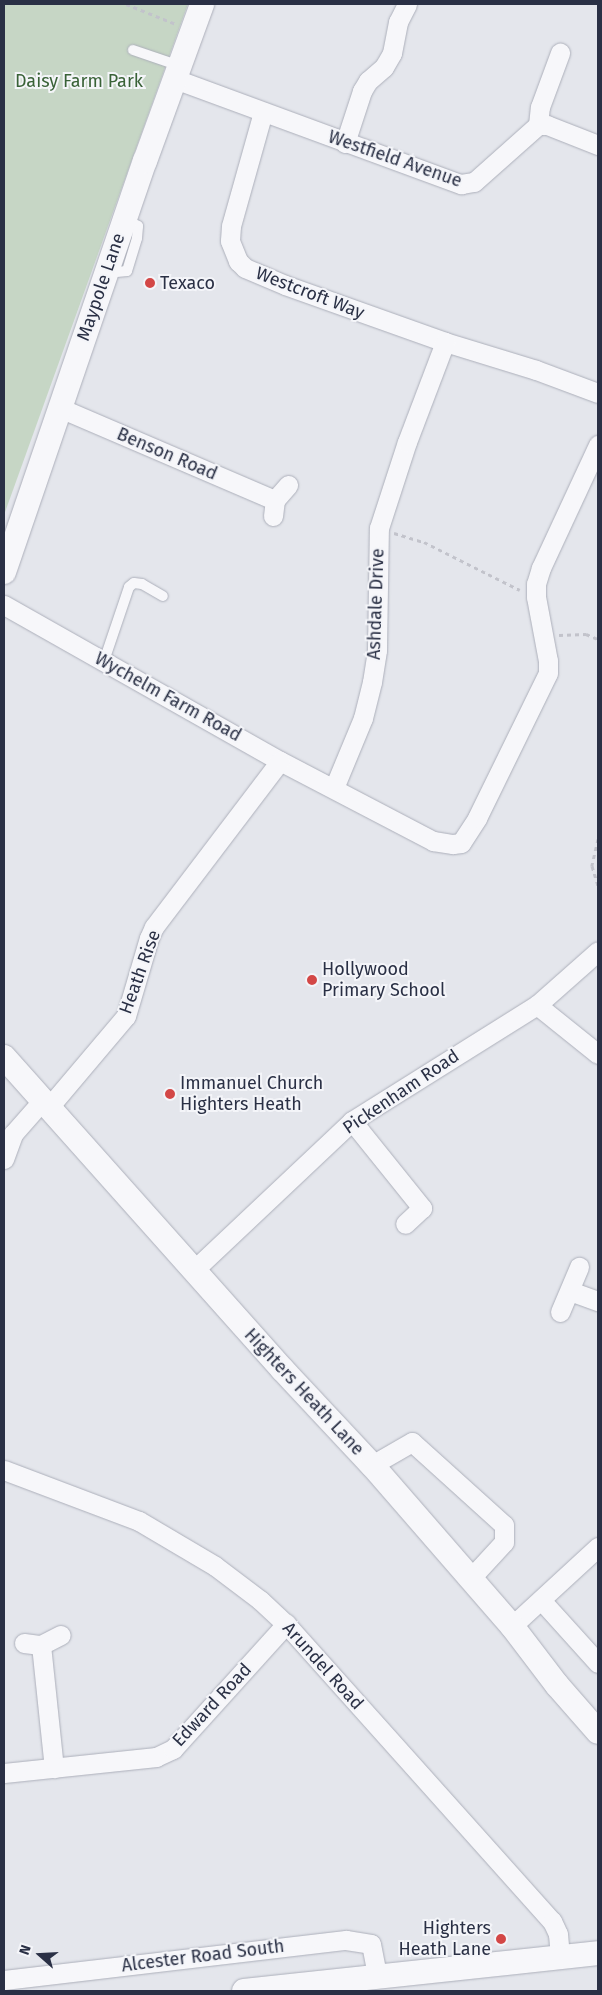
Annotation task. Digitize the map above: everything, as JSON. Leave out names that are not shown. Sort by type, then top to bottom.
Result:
[{"type":"street","name":"Maypole Lane","points":[[4,572],[106,273],[202,4]]},
{"type":"street","points":[[345,143],[362,91],[368,81],[384,66],[392,53],[398,22],[407,4]]},
{"type":"street","points":[[560,53],[540,108],[538,125],[547,125],[598,145]]},
{"type":"street","name":"Westfield Avenue","points":[[177,72],[263,112],[466,185],[474,182],[538,125]]},
{"type":"street","name":"Westcroft Way","points":[[263,112],[231,226],[230,241],[238,260],[252,273],[445,342]]},
{"type":"street","points":[[445,342],[536,370],[598,393]]},
{"type":"street","name":"Ashdale Drive","points":[[334,788],[363,718],[377,650],[379,528],[404,451],[445,342]]},
{"type":"street","name":"Benson Road","points":[[60,408],[274,508],[288,485]]},
{"type":"street","points":[[334,788],[433,842],[461,843],[477,818],[548,673],[544,636],[536,597],[540,568],[598,445]]},
{"type":"street","name":"Wychelm Farm Road","points":[[4,605],[280,761],[334,788]]},
{"type":"street","name":"Heath Rise","points":[[45,1104],[126,1016],[154,927],[280,761]]},
{"type":"street","name":"Pickenham Road","points":[[194,1270],[352,1121],[537,1005],[598,951]]},
{"type":"street","points":[[537,1005],[598,1054]]},
{"type":"street","name":"Highters Heath Lane","points":[[4,1057],[194,1270],[372,1465],[512,1626],[557,1685],[598,1732]]},
{"type":"street","points":[[5,1151],[13,1134],[45,1104]]},
{"type":"street","points":[[352,1121],[422,1208],[405,1224]]},
{"type":"street","points":[[560,1312],[579,1267]]},
{"type":"street","points":[[570,1291],[598,1301]]},
{"type":"street","points":[[372,1465],[412,1442],[504,1525],[504,1542],[470,1579]]},
{"type":"street","name":"Arundel Road","points":[[4,1470],[139,1521],[215,1566],[260,1600],[286,1624],[552,1921],[558,1934],[560,1957]]},
{"type":"street","points":[[512,1626],[598,1547]]},
{"type":"street","points":[[541,1600],[598,1663]]},
{"type":"street","name":"Edward Road","points":[[4,1773],[156,1757],[173,1749],[286,1624]]},
{"type":"street","points":[[54,1768],[32,1644],[61,1635]]},
{"type":"street","name":"Alcester Road South","points":[[4,1980],[346,1940],[371,1944],[377,1975]]},
{"type":"street","points":[[244,1991],[377,1975],[598,1953]]},
{"type":"lane","points":[[133,50],[177,72]]},
{"type":"lane","points":[[104,661],[129,587],[134,583],[142,584],[163,596]]},
{"type":"path","points":[[126,4],[192,31]]},
{"type":"path","points":[[379,528],[424,542],[536,597]]},
{"type":"path","points":[[544,636],[586,634],[598,639]]},
{"type":"path","points":[[598,839],[592,866],[598,886]]},
{"type":"green space","name":"Daisy Farm Park","points":[[4,4],[188,4],[4,515]]},
{"type":"place","name":"Texaco","points":[[150,283]]},
{"type":"place","name":"Hollywood Primary School","points":[[312,980]]},
{"type":"place","name":"Immanuel Church Highters Heath","points":[[170,1094]]},
{"type":"place","name":"Highters Heath Lane","points":[[501,1939]]}]
